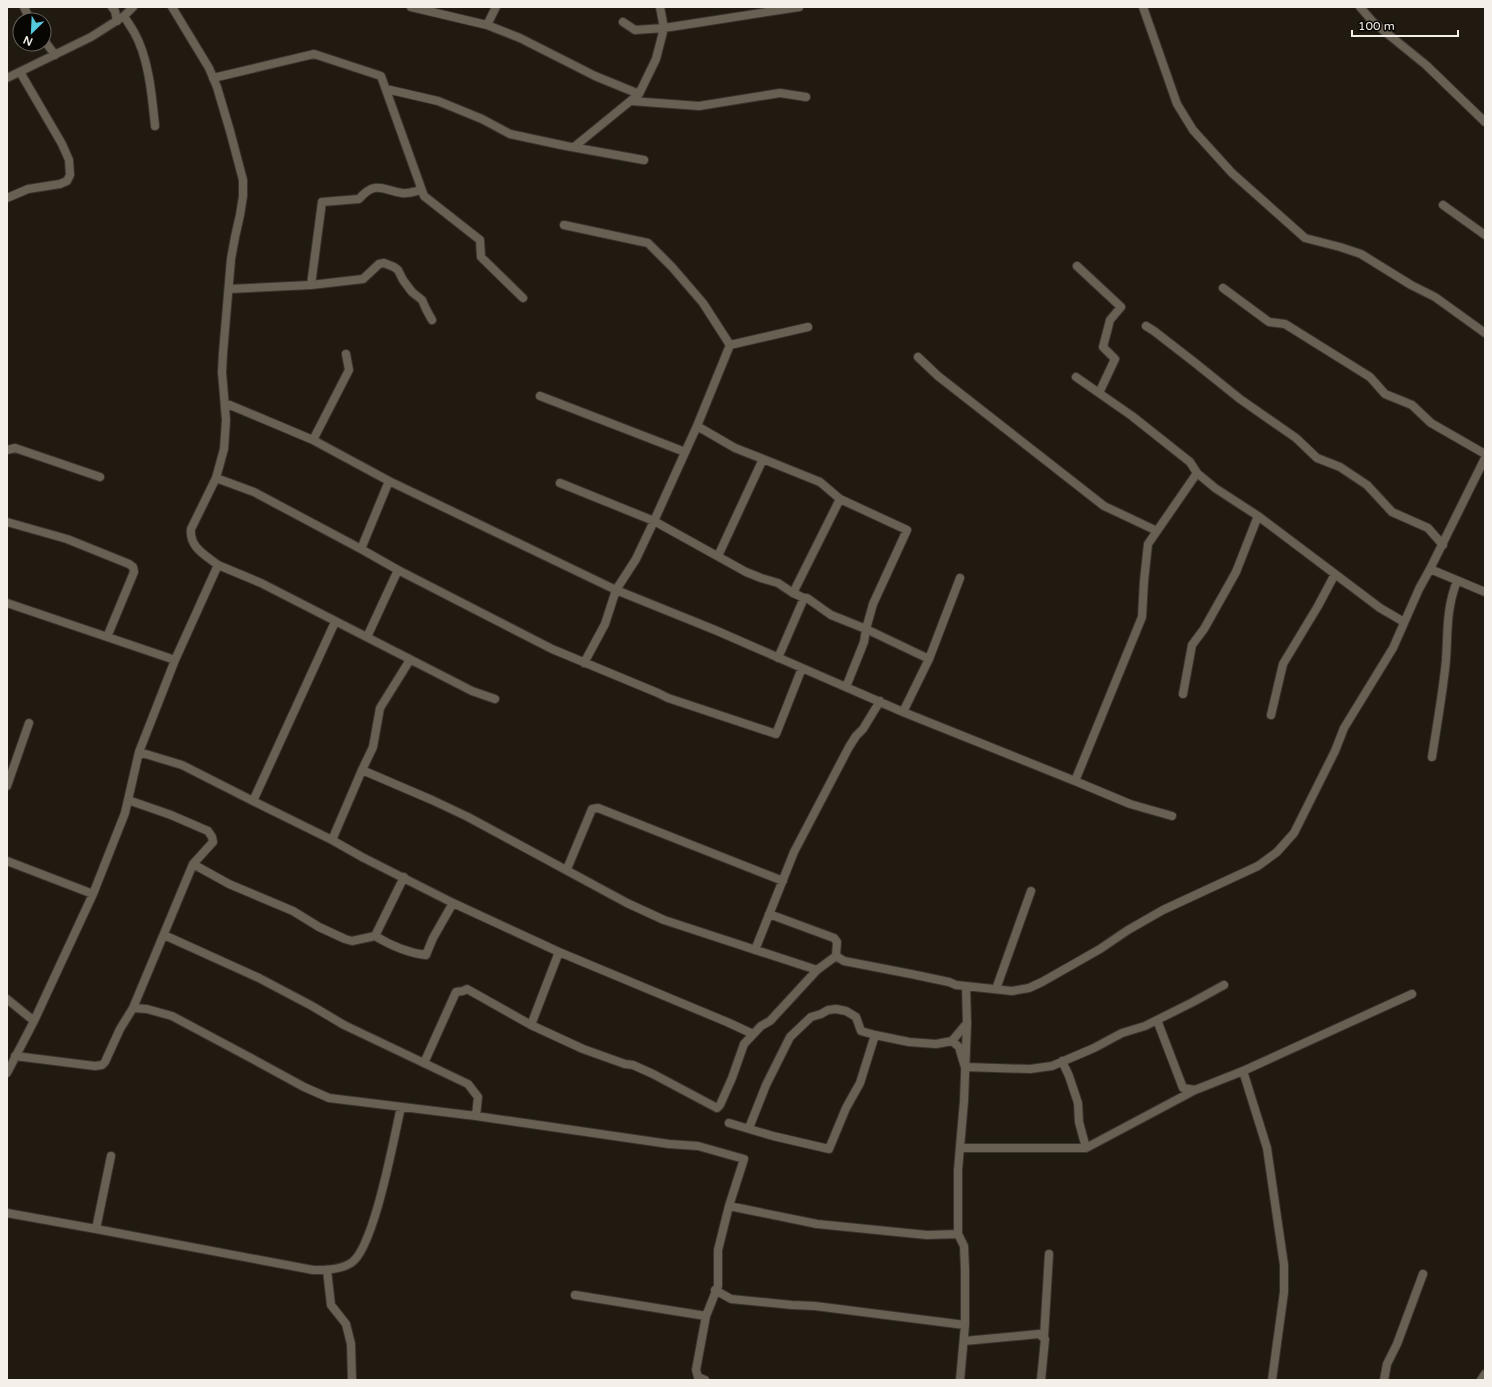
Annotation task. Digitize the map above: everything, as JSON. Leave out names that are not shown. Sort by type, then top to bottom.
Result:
[{"type":"street","points":[[112,7],[115,11],[117,21]]},
{"type":"street","points":[[7,78],[91,37],[124,16],[133,7]]},
{"type":"street","points":[[172,7],[209,68],[230,131],[243,180],[243,196],[231,259],[223,353],[222,372],[226,435],[224,449],[216,478],[191,529],[190,535],[192,542],[196,548],[218,565],[261,583],[472,691],[495,699]]},
{"type":"street","points":[[411,7],[487,25],[520,38],[595,76],[640,94]]},
{"type":"street","points":[[487,25],[496,7]]},
{"type":"street","points":[[574,147],[640,94],[656,59],[664,28],[660,7]]},
{"type":"street","points":[[623,22],[635,30],[664,28],[799,7]]},
{"type":"street","points":[[1143,7],[1177,104],[1193,130],[1232,173],[1305,238],[1361,254],[1411,285],[1435,297],[1485,333]]},
{"type":"street","points":[[1360,7],[1373,22],[1426,65],[1485,122]]},
{"type":"street","points":[[124,16],[135,33],[146,65],[155,126]]},
{"type":"street","points":[[52,51],[55,55]]},
{"type":"street","points":[[213,78],[314,54],[381,76],[424,196],[480,240],[481,258],[523,298]]},
{"type":"street","points":[[7,198],[28,189],[60,184],[67,181],[70,175],[69,160],[62,144],[20,72]]},
{"type":"street","points":[[386,90],[438,101],[482,119],[510,134],[644,160]]},
{"type":"street","points":[[631,101],[699,106],[780,93],[806,97]]},
{"type":"street","points":[[311,285],[322,202],[360,199],[366,192],[380,186],[404,193],[422,190]]},
{"type":"street","points":[[1443,205],[1485,235]]},
{"type":"street","points":[[564,225],[648,243],[672,267],[703,303],[730,345]]},
{"type":"street","points":[[229,289],[311,285],[363,279],[380,264],[390,265],[398,270],[412,292],[422,300],[432,320]]},
{"type":"street","points":[[1077,266],[1121,307],[1110,320],[1103,347],[1115,359],[1099,393]]},
{"type":"street","points":[[1224,288],[1269,322],[1285,324],[1370,377],[1385,394],[1412,405],[1432,423],[1485,454]]},
{"type":"street","points":[[1146,326],[1240,399],[1296,438],[1317,458],[1340,467],[1367,485],[1392,512],[1428,528],[1443,545]]},
{"type":"street","points":[[730,345],[808,327]]},
{"type":"street","points":[[584,663],[605,624],[616,590],[636,558],[654,521],[697,426],[730,345]]},
{"type":"street","points":[[313,440],[349,370],[346,354]]},
{"type":"street","points":[[918,356],[938,376],[1104,506],[1157,531]]},
{"type":"street","points":[[1076,377],[1132,416],[1190,462],[1196,473],[1215,488],[1258,516],[1373,604],[1404,622]]},
{"type":"street","points":[[540,396],[685,452]]},
{"type":"street","points":[[225,403],[313,440],[389,481],[616,590],[715,630],[903,712],[1130,804],[1172,816]]},
{"type":"street","points":[[697,426],[735,448],[820,482],[840,499],[907,530],[873,604],[864,642],[846,687]]},
{"type":"street","points":[[7,450],[15,448],[22,450],[100,477]]},
{"type":"street","points":[[836,956],[844,961],[949,982],[956,985],[1012,991],[1029,988],[1100,949],[1128,930],[1163,910],[1258,866],[1278,852],[1294,833],[1305,814],[1335,751],[1344,728],[1393,648],[1419,589],[1443,545],[1485,458]]},
{"type":"street","points":[[718,556],[763,459]]},
{"type":"street","points":[[1075,781],[1142,617],[1148,544],[1196,473]]},
{"type":"street","points":[[216,478],[254,492],[362,549],[398,570],[552,650],[668,698],[776,734],[802,668]]},
{"type":"street","points":[[362,549],[389,481]]},
{"type":"street","points":[[560,483],[654,521],[761,578],[778,583],[793,593],[807,598],[831,615],[866,629],[929,659]]},
{"type":"street","points":[[793,593],[840,499]]},
{"type":"street","points":[[1183,694],[1192,645],[1204,629],[1236,572],[1258,516]]},
{"type":"street","points":[[7,522],[67,539],[133,567],[134,572],[106,637]]},
{"type":"street","points":[[7,1073],[34,1021],[93,894],[125,814],[139,752],[175,660],[218,565]]},
{"type":"street","points":[[367,637],[398,570]]},
{"type":"street","points":[[1430,570],[1485,592]]},
{"type":"street","points":[[1271,715],[1283,664],[1318,606],[1335,574]]},
{"type":"street","points":[[903,712],[929,659],[960,578]]},
{"type":"street","points":[[1432,757],[1446,659],[1447,626],[1452,596],[1457,581]]},
{"type":"street","points":[[778,658],[804,598]]},
{"type":"street","points":[[7,603],[175,660]]},
{"type":"street","points":[[253,801],[335,622]]},
{"type":"street","points":[[332,840],[373,747],[380,708],[408,663],[408,658]]},
{"type":"street","points":[[755,950],[794,852],[849,747],[856,736],[863,729],[880,701]]},
{"type":"street","points":[[7,786],[29,723]]},
{"type":"street","points":[[139,752],[182,765],[332,840],[362,857],[453,903],[560,952],[753,1034]]},
{"type":"street","points":[[362,770],[456,811],[523,848],[567,869],[627,903],[664,920],[817,970]]},
{"type":"street","points":[[16,1056],[95,1066],[102,1065],[106,1062],[120,1029],[133,1008],[193,864],[213,842],[208,831],[171,815],[128,800]]},
{"type":"street","points":[[567,869],[592,809],[598,808],[783,881]]},
{"type":"street","points":[[7,861],[93,894]]},
{"type":"street","points":[[193,864],[229,884],[293,911],[319,927],[352,942],[375,936],[387,943],[418,954],[426,955],[433,938],[453,903]]},
{"type":"street","points":[[375,936],[404,877]]},
{"type":"street","points":[[996,989],[1031,891]]},
{"type":"street","points":[[424,1063],[456,992],[470,989],[531,1025],[583,1049],[625,1064],[633,1065],[717,1108],[720,1105],[732,1078],[744,1044],[753,1034],[770,1021],[817,970],[836,956],[838,942],[834,938],[769,914]]},
{"type":"street","points":[[164,935],[258,978],[312,1006],[344,1025],[468,1084],[478,1097],[476,1116]]},
{"type":"street","points":[[531,1025],[560,952]]},
{"type":"street","points":[[965,1067],[1030,1069],[1052,1066],[1094,1048],[1122,1033],[1145,1026],[1224,985]]},
{"type":"street","points":[[960,1380],[965,1325],[964,1246],[958,1234],[958,1170],[967,1023],[966,986]]},
{"type":"street","points":[[960,1148],[1086,1148],[1195,1090],[1244,1071],[1412,994]]},
{"type":"street","points":[[7,999],[34,1021]]},
{"type":"street","points":[[133,1008],[147,1009],[172,1016],[256,1060],[304,1088],[329,1098],[476,1116],[669,1144],[698,1146],[744,1159],[729,1206],[718,1250],[718,1286],[715,1290],[706,1316],[695,1380]]},
{"type":"street","points":[[749,1128],[766,1085],[790,1037],[811,1017],[828,1010],[836,1009],[846,1011],[856,1017],[861,1031],[909,1042],[936,1044],[952,1041],[967,1023]]},
{"type":"street","points":[[1157,1020],[1183,1088],[1195,1090]]},
{"type":"street","points":[[729,1123],[773,1136],[829,1149],[846,1108],[860,1083],[875,1035]]},
{"type":"street","points":[[952,1041],[959,1048],[965,1067]]},
{"type":"street","points":[[1062,1061],[1069,1076],[1078,1103],[1078,1122],[1086,1148]]},
{"type":"street","points":[[1244,1071],[1267,1148],[1284,1265],[1284,1292],[1272,1380]]},
{"type":"street","points":[[7,1213],[96,1228],[313,1270],[334,1269],[352,1263],[365,1245],[376,1215],[401,1107]]},
{"type":"street","points":[[96,1228],[111,1156]]},
{"type":"street","points":[[729,1206],[817,1224],[927,1235],[958,1234]]},
{"type":"street","points":[[1041,1380],[1045,1339],[1049,1254]]},
{"type":"street","points":[[327,1270],[331,1305],[346,1324],[351,1344],[352,1380]]},
{"type":"street","points":[[1384,1380],[1387,1364],[1397,1344],[1423,1274]]},
{"type":"street","points":[[715,1290],[731,1299],[792,1306],[816,1306],[965,1325]]},
{"type":"street","points":[[575,1295],[706,1316]]},
{"type":"street","points":[[964,1341],[1039,1334],[1044,1337]]},
{"type":"street","points":[[696,1370],[698,1377],[705,1380]]},
{"type":"street","points":[[1481,1380],[1485,1374]]}]
